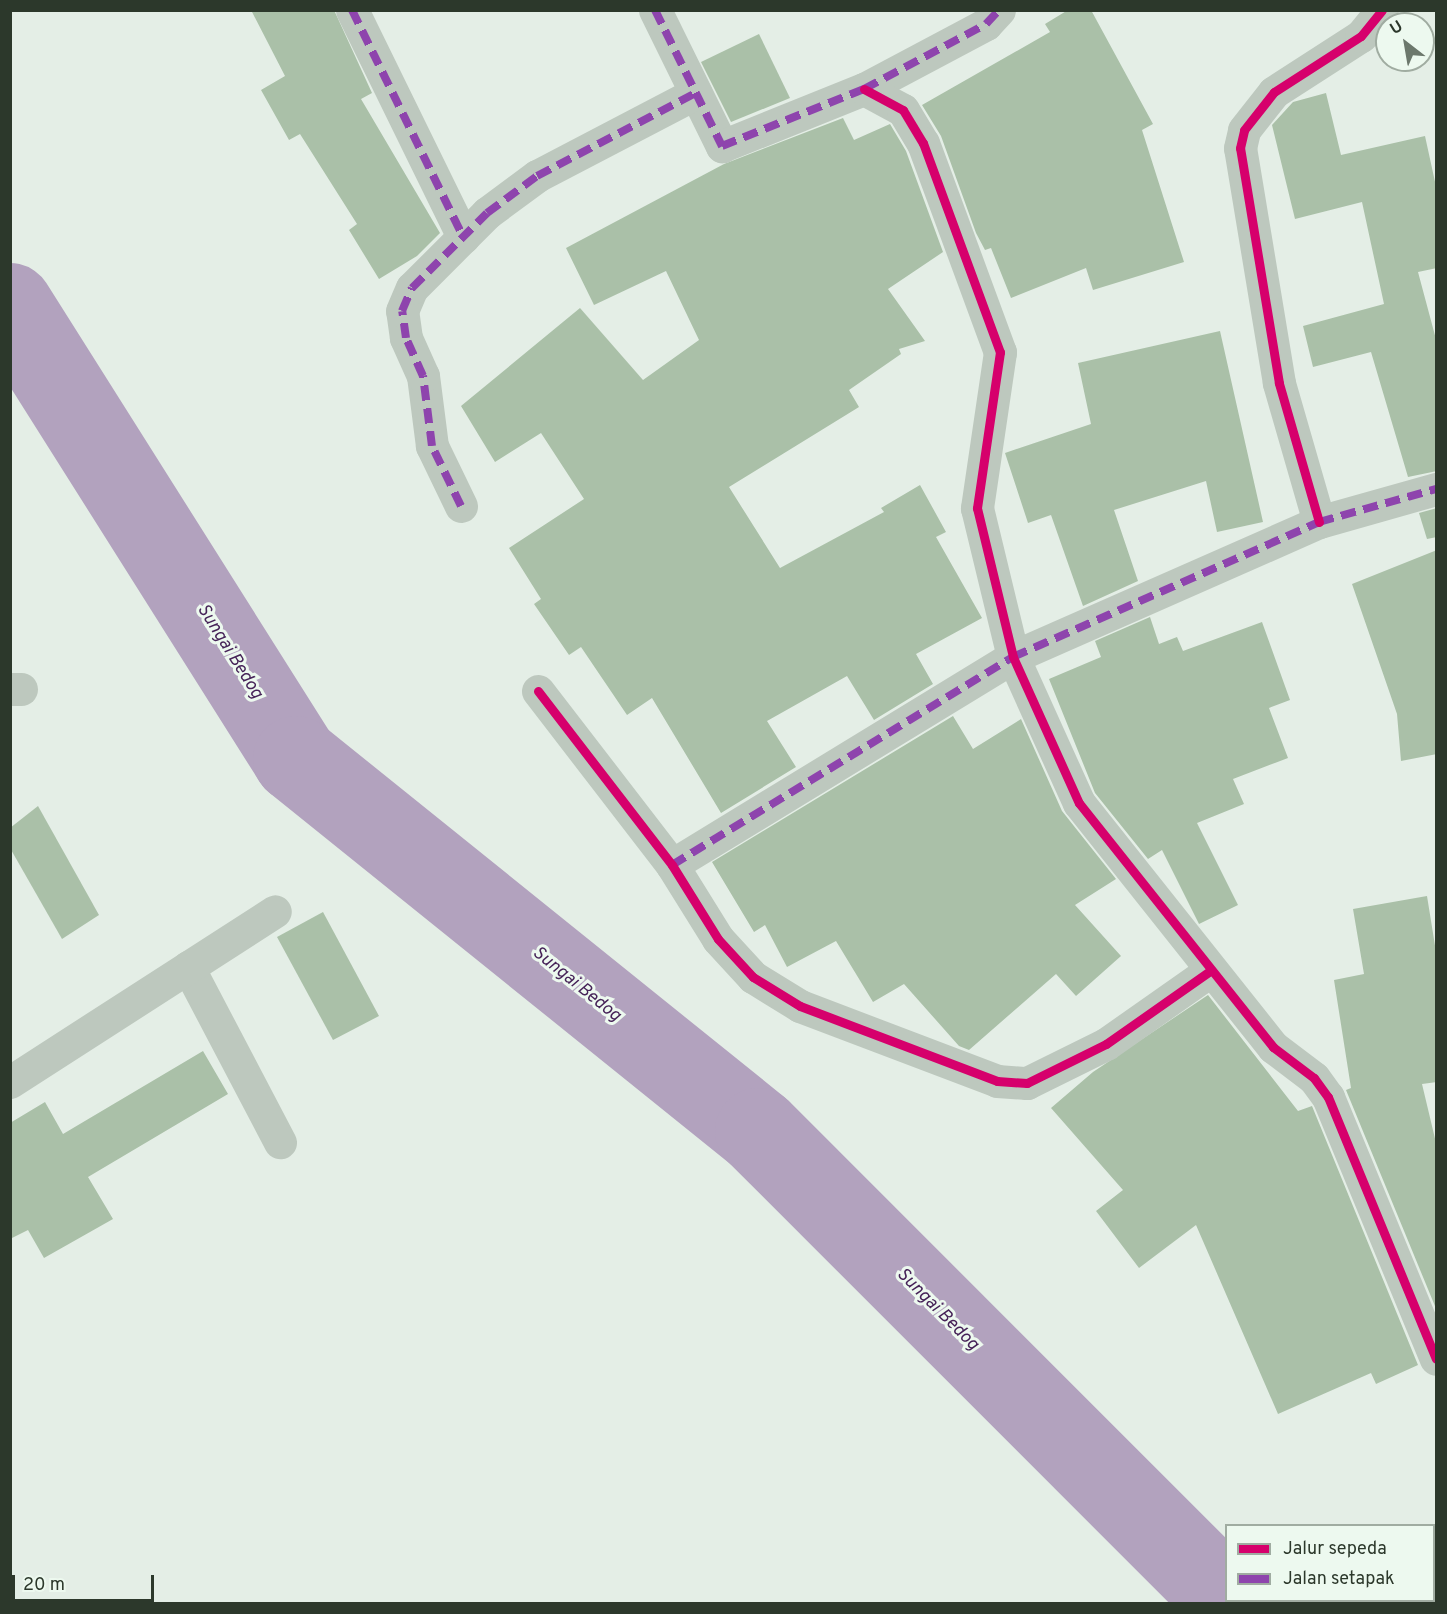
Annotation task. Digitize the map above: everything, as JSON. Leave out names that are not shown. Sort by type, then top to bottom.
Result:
[{"type":"street","points":[[352,10],[463,237]]},
{"type":"street","points":[[655,10],[722,146],[864,89],[986,24],[999,10]]},
{"type":"street","points":[[1319,522],[1279,383],[1240,148],[1244,130],[1274,92],[1361,36],[1382,10]]},
{"type":"street","points":[[864,89],[903,110],[923,143],[1000,351],[977,508],[1013,657],[1079,803],[1210,971],[1273,1047],[1314,1078],[1328,1097],[1437,1359]]},
{"type":"street","points":[[461,506],[432,446],[423,376],[402,311],[412,288],[463,237],[537,176],[696,93]]},
{"type":"street","points":[[672,865],[1013,657],[1319,522],[1437,489]]},
{"type":"street","points":[[538,691],[672,865],[718,939],[753,977],[800,1006],[997,1081],[1027,1083],[1068,1064],[1210,971]]},
{"type":"street","points":[[10,1082],[275,911]]},
{"type":"street","points":[[188,967],[280,1142]]},
{"type":"building","points":[[251,10],[334,10],[372,93],[361,99],[440,233],[417,256],[379,279],[349,230],[357,224],[300,134],[289,140],[261,90],[285,76]]},
{"type":"building","points":[[1068,10],[1091,10],[1153,124],[1142,130],[1184,262],[1093,290],[1086,268],[1011,298],[991,248],[985,250],[976,233],[941,136],[922,105],[1050,32],[1045,24]]},
{"type":"building","points":[[759,34],[790,98],[731,122],[701,62]]},
{"type":"building","points":[[1326,93],[1341,155],[1425,136],[1437,191],[1437,268],[1418,272],[1437,343],[1437,471],[1408,477],[1371,352],[1313,367],[1303,326],[1384,304],[1362,202],[1295,219],[1272,125],[1293,102]]},
{"type":"building","points":[[843,118],[854,140],[890,124],[906,151],[943,252],[888,289],[925,341],[899,349],[901,354],[849,390],[859,407],[729,487],[780,568],[884,512],[881,508],[920,485],[946,532],[936,537],[982,618],[916,654],[933,684],[874,720],[847,676],[767,721],[796,767],[721,813],[652,698],[627,715],[581,647],[569,655],[534,604],[541,599],[509,548],[584,499],[541,433],[495,462],[461,406],[580,308],[643,380],[699,340],[666,271],[594,305],[566,248],[724,164]]},
{"type":"building","points":[[1220,331],[1263,522],[1217,532],[1206,481],[1114,510],[1138,581],[1083,606],[1051,515],[1028,523],[1005,453],[1091,424],[1078,363]]},
{"type":"building","points":[[1437,508],[1437,537],[1427,539],[1419,513]]},
{"type":"building","points":[[1437,550],[1437,754],[1401,761],[1397,714],[1352,584]]},
{"type":"building","points":[[1150,617],[1159,644],[1177,637],[1183,651],[1262,622],[1290,700],[1269,708],[1288,758],[1233,779],[1244,804],[1197,823],[1238,905],[1199,924],[1162,850],[1148,859],[1095,793],[1049,679],[1101,657],[1095,641]]},
{"type":"building","points":[[953,716],[973,749],[1021,719],[1062,811],[1116,879],[1075,905],[1121,956],[1076,996],[1056,974],[969,1050],[959,1046],[904,984],[873,1002],[836,941],[787,967],[765,925],[754,932],[712,862]]},
{"type":"building","points":[[38,806],[99,915],[62,939],[10,848],[10,828]]},
{"type":"building","points":[[1427,896],[1437,958],[1437,1082],[1422,1084],[1437,1147],[1437,1311],[1346,1090],[1351,1088],[1334,980],[1364,974],[1353,909]]},
{"type":"building","points":[[323,912],[379,1016],[333,1040],[277,937]]},
{"type":"building","points":[[1208,995],[1298,1111],[1312,1106],[1418,1365],[1376,1384],[1371,1373],[1278,1414],[1196,1225],[1139,1268],[1096,1211],[1123,1190],[1051,1108],[1093,1072]]},
{"type":"building","points":[[203,1051],[228,1094],[88,1177],[113,1219],[44,1258],[28,1230],[10,1239],[10,1123],[45,1102],[63,1134]]},
{"type":"waterway","name":"Sungai Bedog","points":[[10,306],[296,759],[758,1131],[1225,1598]]},
{"type":"marked path","points":[[352,10],[463,237]]},
{"type":"marked path","points":[[655,10],[722,146],[864,89],[986,24],[999,10]]},
{"type":"marked path","points":[[461,506],[432,446],[423,376],[406,338],[402,311],[412,288],[487,213],[537,176],[696,93]]},
{"type":"marked path","points":[[672,865],[1013,657],[1319,522],[1436,489]]},
{"type":"cycle path","points":[[1319,522],[1279,383],[1240,148],[1244,130],[1274,92],[1361,36],[1382,10]]},
{"type":"cycle path","points":[[864,89],[903,110],[923,143],[1000,352],[977,508],[1013,657],[1079,803],[1273,1047],[1314,1078],[1328,1097],[1436,1359]]},
{"type":"cycle path","points":[[538,691],[672,865],[718,939],[753,977],[800,1006],[997,1081],[1027,1083],[1106,1044],[1210,971]]}]
